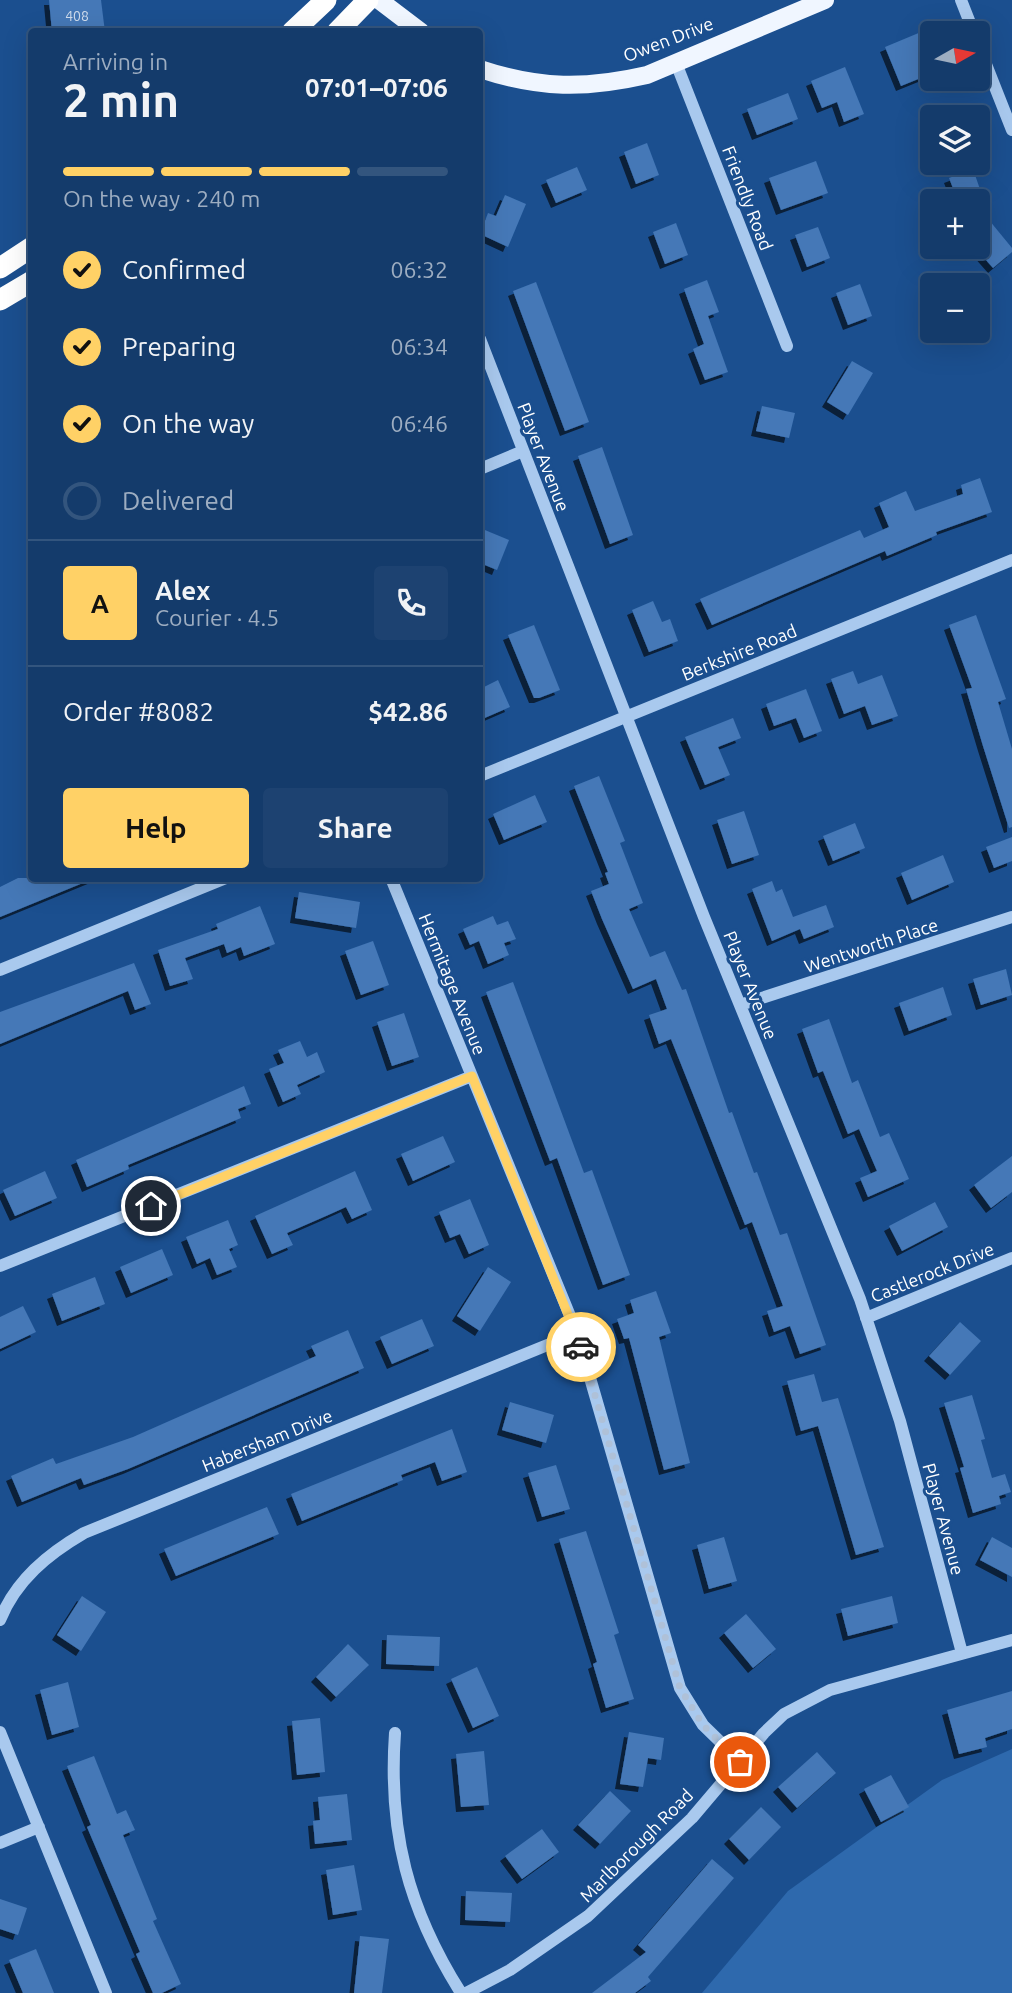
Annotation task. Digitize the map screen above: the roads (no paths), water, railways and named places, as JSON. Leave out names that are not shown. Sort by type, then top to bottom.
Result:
[{"type":"highway","points":[[296,28],[326,0]]},
{"type":"highway","points":[[341,28],[368,0]]},
{"type":"highway","points":[[0,268],[28,250]]},
{"type":"highway","points":[[0,300],[28,283]]},
{"type":"main road","points":[[379,0],[416,28]]},
{"type":"main road","name":"Owen Drive","points":[[483,70],[507,78],[555,87],[617,82],[647,75],[825,0]]},
{"type":"street","points":[[961,0],[969,21]]},
{"type":"street","name":"Friendly Road","points":[[676,63],[787,346]]},
{"type":"street","points":[[990,74],[1012,130]]},
{"type":"street","name":"Player Avenue","points":[[483,347],[626,716],[866,1318],[900,1421],[962,1653]]},
{"type":"street","points":[[483,468],[523,451]]},
{"type":"street","name":"Berkshire Road","points":[[483,775],[1012,560]]},
{"type":"street","points":[[0,970],[216,882]]},
{"type":"street","name":"Hermitage Avenue","points":[[393,882],[577,1333],[680,1688],[703,1725],[740,1762]]},
{"type":"street","name":"Wentworth Place","points":[[740,1005],[1012,917]]},
{"type":"street","points":[[0,1266],[472,1076]]},
{"type":"street","name":"Castlerock Drive","points":[[866,1318],[1012,1258]]},
{"type":"street","name":"Habersham Drive","points":[[0,1620],[27,1576],[60,1547],[84,1534],[577,1333]]},
{"type":"street","name":"Marlborough Road","points":[[464,1993],[510,1970],[588,1916],[692,1818],[764,1733],[784,1714],[808,1699],[1012,1640]]},
{"type":"street","points":[[0,1732],[106,1993]]},
{"type":"street","points":[[395,1733],[394,1812],[401,1855],[427,1934],[464,1993]]},
{"type":"street","points":[[0,1843],[38,1827]]}]
